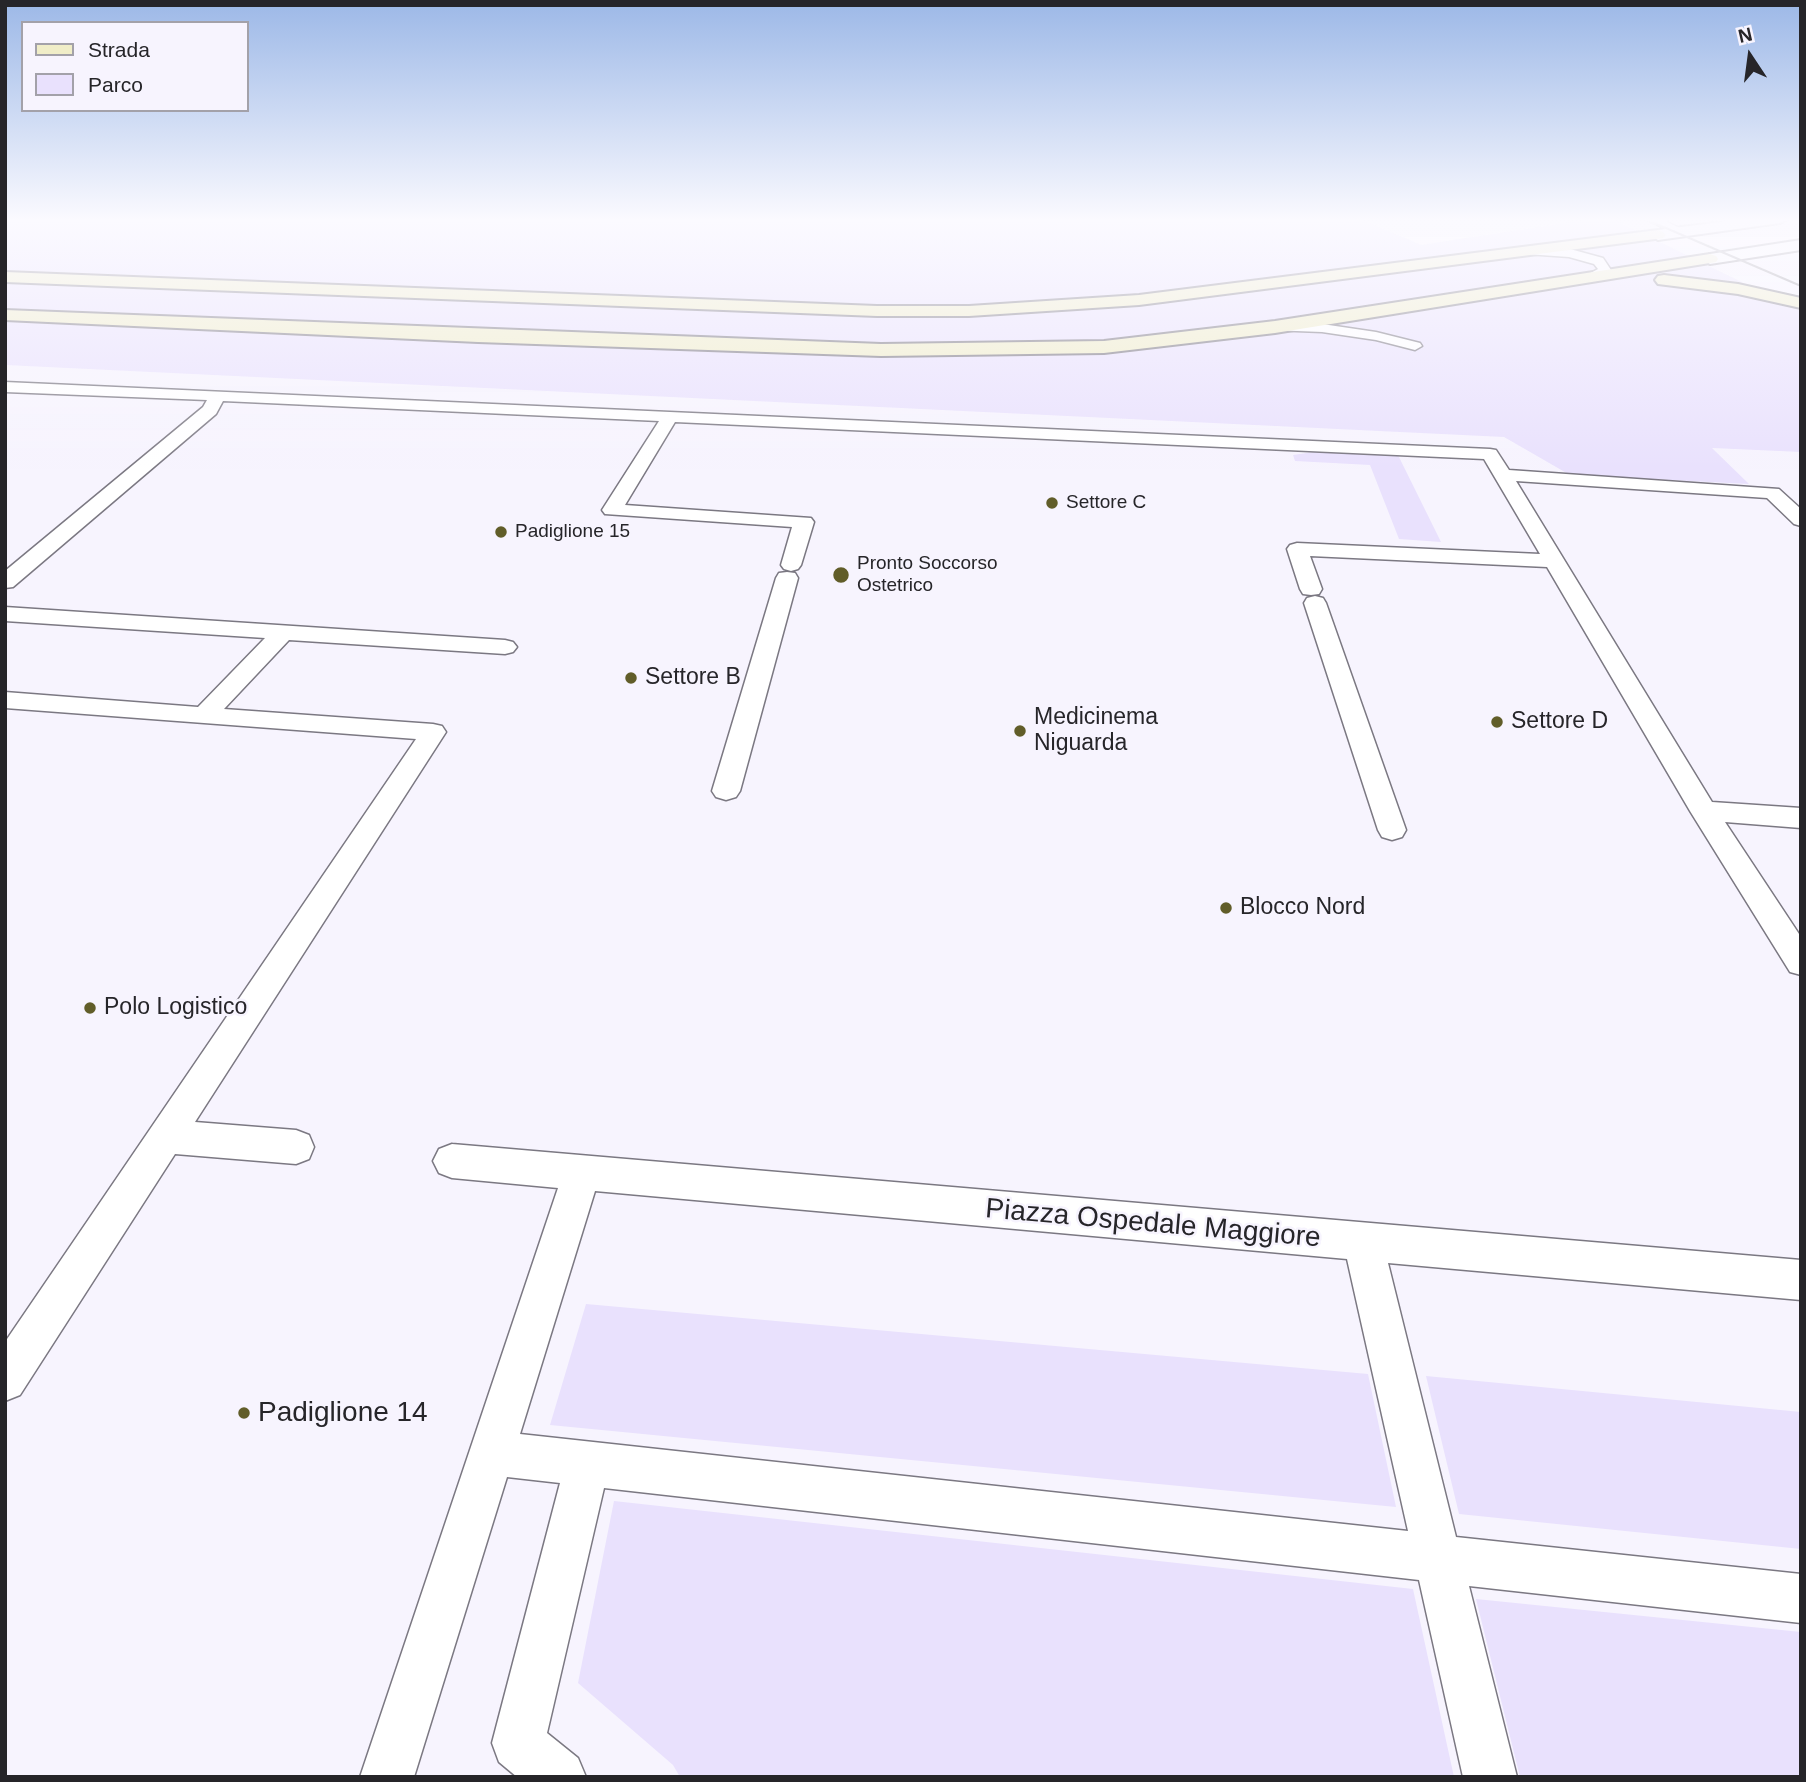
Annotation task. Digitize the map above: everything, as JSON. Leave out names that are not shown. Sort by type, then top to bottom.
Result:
[{"type":"street","points":[[478,336],[527,328],[547,318],[553,309],[542,302]]},
{"type":"street","points":[[660,302],[877,311],[1011,310],[1111,302]]},
{"type":"street","points":[[5,315],[478,336],[955,350],[1104,347],[1276,327],[1436,302]]},
{"type":"lane","points":[[1276,327],[1322,328],[1376,335],[1415,346]]},
{"type":"lane","points":[[9,388],[671,415],[1490,454],[1704,811],[1801,963]]},
{"type":"lane","points":[[5,582],[210,410],[218,396]]},
{"type":"lane","points":[[671,415],[612,510],[804,522],[726,790]]},
{"type":"lane","points":[[1503,475],[1772,493],[1801,520]]},
{"type":"lane","points":[[1392,830],[1297,548],[1554,561]]},
{"type":"lane","points":[[5,614],[505,647]]},
{"type":"lane","points":[[204,715],[284,632]]},
{"type":"lane","points":[[5,700],[433,732],[5,1380]]},
{"type":"lane","points":[[1704,811],[1801,818]]},
{"type":"lane","points":[[164,1136],[296,1147]]},
{"type":"lane","name":"Piazza Ospedale Maggiore","points":[[452,1161],[1801,1280]]},
{"type":"lane","points":[[387,1777],[582,1173]]},
{"type":"lane","points":[[1363,1243],[1490,1777]]},
{"type":"lane","points":[[491,1453],[1801,1599]]},
{"type":"lane","points":[[559,1777],[518,1743],[587,1465]]},
{"type":"green space","points":[[5,302],[1783,302],[1801,311],[1801,452],[1712,448],[1749,484],[1570,475],[1504,437],[5,365]]},
{"type":"green space","points":[[1327,450],[1397,453],[1441,542],[1399,539],[1370,465],[1295,461],[1293,455]]},
{"type":"green space","points":[[586,1304],[1368,1374],[1396,1507],[550,1425]]},
{"type":"green space","points":[[1426,1376],[1801,1412],[1801,1549],[1459,1514]]},
{"type":"green space","points":[[614,1501],[1413,1589],[1454,1777],[680,1777],[673,1765],[578,1683]]},
{"type":"green space","points":[[1476,1599],[1801,1632],[1801,1777],[1520,1777]]},
{"type":"place","name":"Settore C","points":[[1052,503]]},
{"type":"place","name":"Padiglione 15","points":[[501,532]]},
{"type":"place","name":"Pronto Soccorso Ostetrico","points":[[841,575]]},
{"type":"place","name":"Settore B","points":[[631,678]]},
{"type":"place","name":"Settore D","points":[[1497,722]]},
{"type":"place","name":"Medicinema Niguarda","points":[[1020,731]]},
{"type":"place","name":"Blocco Nord","points":[[1226,908]]},
{"type":"place","name":"Polo Logistico","points":[[90,1008]]},
{"type":"place","name":"Padiglione 14","points":[[244,1413]]}]
